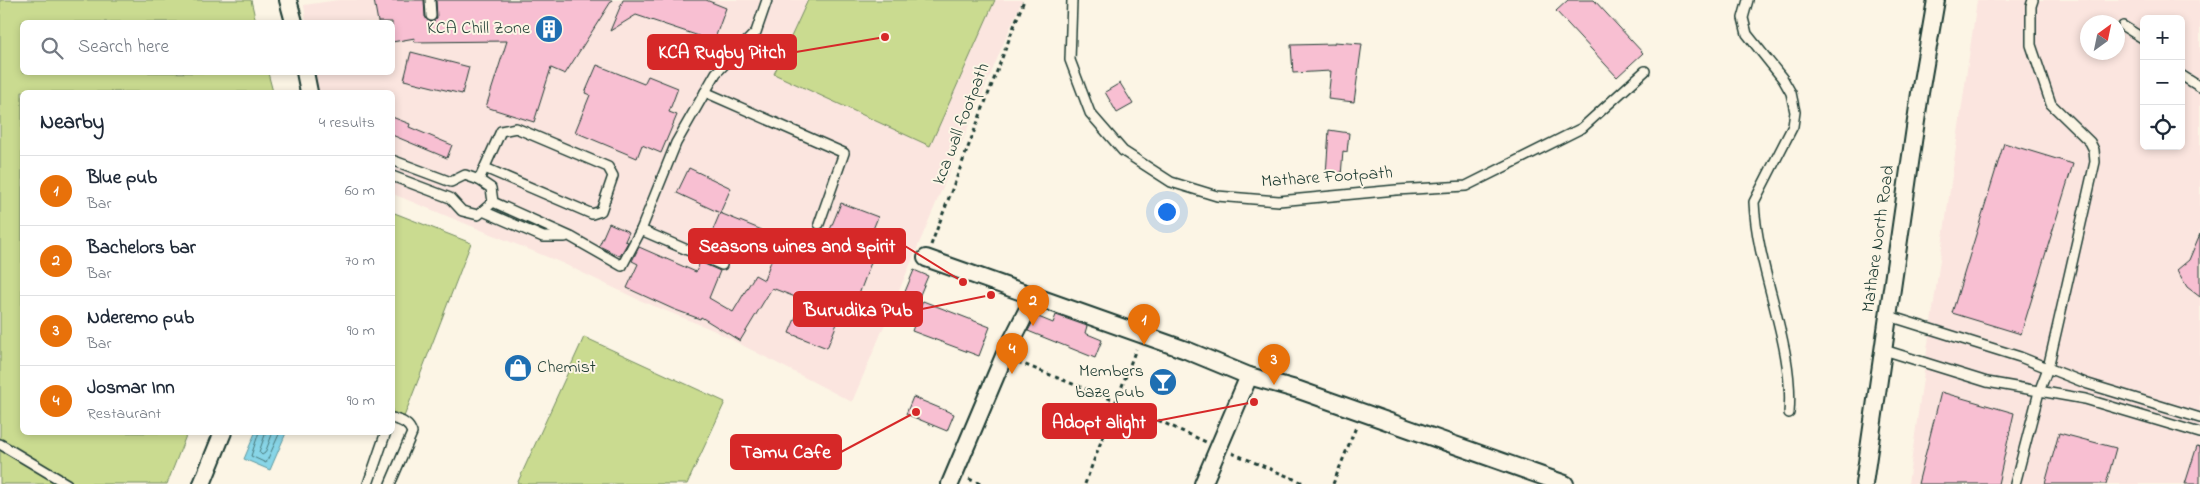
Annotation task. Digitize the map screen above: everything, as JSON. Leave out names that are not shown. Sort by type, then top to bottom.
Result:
[{"type":"street","points":[[288,0],[293,20]]},
{"type":"street","name":"Mathare North Road","points":[[1864,484],[1920,92],[1936,0]]},
{"type":"street","points":[[306,75],[309,90]]},
{"type":"street","points":[[926,258],[1186,350],[1249,376],[1299,390],[1361,411],[1564,484]]},
{"type":"street","points":[[950,484],[1004,356],[1034,296]]},
{"type":"street","points":[[1203,484],[1249,376]]},
{"type":"street","points":[[202,484],[222,435]]},
{"type":"lane","points":[[430,0],[431,16]]},
{"type":"lane","points":[[493,202],[571,237],[622,266],[641,230],[676,143],[716,73],[756,32],[768,0]]},
{"type":"lane","name":"Mathare Footpath","points":[[1072,0],[1070,60],[1090,113],[1122,151],[1170,182],[1216,196],[1279,201],[1396,190],[1466,186],[1582,128],[1646,71]]},
{"type":"lane","points":[[1748,0],[1743,18],[1747,34],[1783,79],[1791,93],[1794,112],[1793,126],[1754,202],[1766,280],[1774,305],[1787,371],[1790,394],[1789,414]]},
{"type":"lane","points":[[2015,484],[2039,392],[2048,368],[2095,162],[2094,150],[2090,142],[2051,104],[2031,45],[2031,6],[2033,0]]},
{"type":"lane","points":[[2125,27],[2140,37]]},
{"type":"lane","points":[[2185,78],[2200,87]]},
{"type":"lane","points":[[705,92],[844,153],[819,224]]},
{"type":"lane","points":[[478,180],[501,131],[516,128],[608,167],[613,176],[601,211],[592,214],[485,168]]},
{"type":"lane","points":[[395,161],[451,182],[465,175],[478,180],[491,188],[493,202]]},
{"type":"lane","points":[[395,177],[450,198],[462,211],[478,215],[493,202]]},
{"type":"lane","points":[[450,198],[451,182]]},
{"type":"lane","points":[[483,211],[544,237],[571,237]]},
{"type":"lane","points":[[641,230],[722,265]]},
{"type":"lane","points":[[1888,316],[2020,357],[2088,384],[2200,418]]},
{"type":"lane","points":[[1884,350],[1987,382],[2085,399],[2200,433]]},
{"type":"lane","points":[[390,484],[412,433],[410,427],[405,422],[395,419]]},
{"type":"lane","points":[[368,484],[385,435]]},
{"type":"lane","points":[[0,444],[67,484]]},
{"type":"path","name":"kca wall footpath","points":[[926,258],[1024,0]]},
{"type":"path","points":[[1085,484],[1118,402],[1142,335]]},
{"type":"path","points":[[1004,356],[1118,402],[1219,448],[1306,484]]},
{"type":"path","points":[[1333,484],[1361,411]]},
{"type":"shaded area","points":[[338,0],[1022,0],[852,402],[713,330],[637,299],[562,263],[395,195],[395,90],[315,90],[312,75],[395,75],[395,20],[306,20],[304,5]]},
{"type":"shaded area","points":[[1977,0],[2200,0],[2200,484],[1908,484]]},
{"type":"green space","points":[[0,0],[251,0],[256,20],[20,20],[20,75],[269,75],[272,90],[20,90],[20,435],[186,435],[167,484],[0,484]]},
{"type":"green space","points":[[808,0],[995,0],[930,146],[774,74]]},
{"type":"green space","points":[[395,213],[471,243],[402,422],[395,419]]},
{"type":"green space","points":[[584,337],[725,402],[687,484],[517,484]]},
{"type":"water","points":[[254,435],[285,435],[270,470],[244,459]]},
{"type":"building","points":[[374,0],[424,0],[425,17],[431,22],[437,18],[436,0],[612,0],[565,74],[551,68],[534,122],[486,107],[507,41],[414,42],[415,38],[395,41],[395,20],[378,20]]},
{"type":"building","points":[[623,0],[706,0],[726,8],[714,41],[636,15],[610,31]]},
{"type":"building","points":[[1568,0],[1594,0],[1643,53],[1617,77],[1556,11]]},
{"type":"building","points":[[1334,42],[1362,44],[1354,102],[1328,99],[1331,71],[1293,73],[1291,45],[1334,44]]},
{"type":"building","points":[[411,52],[469,67],[462,94],[404,80]]},
{"type":"building","points":[[597,65],[644,84],[648,76],[678,88],[669,112],[677,115],[661,153],[642,145],[637,158],[575,132],[590,95],[585,93]]},
{"type":"building","points":[[1120,83],[1133,104],[1117,113],[1105,92]]},
{"type":"building","points":[[395,118],[410,124],[409,127],[452,145],[447,158],[395,136]]},
{"type":"building","points":[[1329,130],[1349,133],[1347,152],[1343,151],[1341,176],[1326,175]]},
{"type":"building","points":[[2004,143],[2073,164],[2021,334],[1952,313]]},
{"type":"building","points":[[689,168],[731,188],[720,213],[677,193]]},
{"type":"building","points":[[841,203],[878,217],[862,256],[872,260],[850,318],[841,314],[827,348],[789,333],[803,300],[772,288],[740,341],[701,317],[700,319],[673,309],[627,288],[638,264],[632,261],[639,247],[696,272],[700,262],[720,271],[709,298],[733,312],[755,275],[764,280],[773,256],[712,232],[720,213],[762,230],[761,232],[809,250],[814,238],[825,242]]},
{"type":"building","points":[[609,223],[629,232],[625,241],[628,242],[620,256],[599,246]]},
{"type":"building","points":[[2200,234],[2200,297],[2187,287],[2177,270],[2189,260]]},
{"type":"building","points":[[914,270],[928,276],[916,304],[902,299]]},
{"type":"building","points":[[923,301],[990,327],[979,356],[912,331]]},
{"type":"building","points":[[1056,315],[1087,326],[1085,333],[1102,340],[1095,358],[1028,331],[1036,316],[1053,323]]},
{"type":"building","points":[[1941,392],[2014,413],[1998,484],[1918,484]]},
{"type":"building","points":[[913,397],[954,414],[947,431],[906,414]]},
{"type":"building","points":[[2059,433],[2116,448],[2106,484],[2045,484]]},
{"type":"building","points":[[2197,446],[2200,447],[2200,484],[2185,484]]},
{"type":"place","name":"KCA Chill Zone","points":[[549,29]]},
{"type":"place","name":"KCA Rugby Pitch","points":[[885,37]]},
{"type":"place","name":"Seasons wines and spirit","points":[[963,282]]},
{"type":"place","name":"Burudika Pub","points":[[991,295]]},
{"type":"place","name":"Bachelors bar","points":[[1033,326]]},
{"type":"place","name":"Blue pub","points":[[1144,345]]},
{"type":"place","name":"Chemist","points":[[518,368]]},
{"type":"place","name":"Josmar Inn","points":[[1012,374]]},
{"type":"place","name":"Members baze pub","points":[[1163,382]]},
{"type":"place","name":"Nderemo pub","points":[[1274,385]]},
{"type":"place","name":"Adopt alight","points":[[1254,402]]},
{"type":"place","name":"Tamu Cafe","points":[[916,412]]}]
